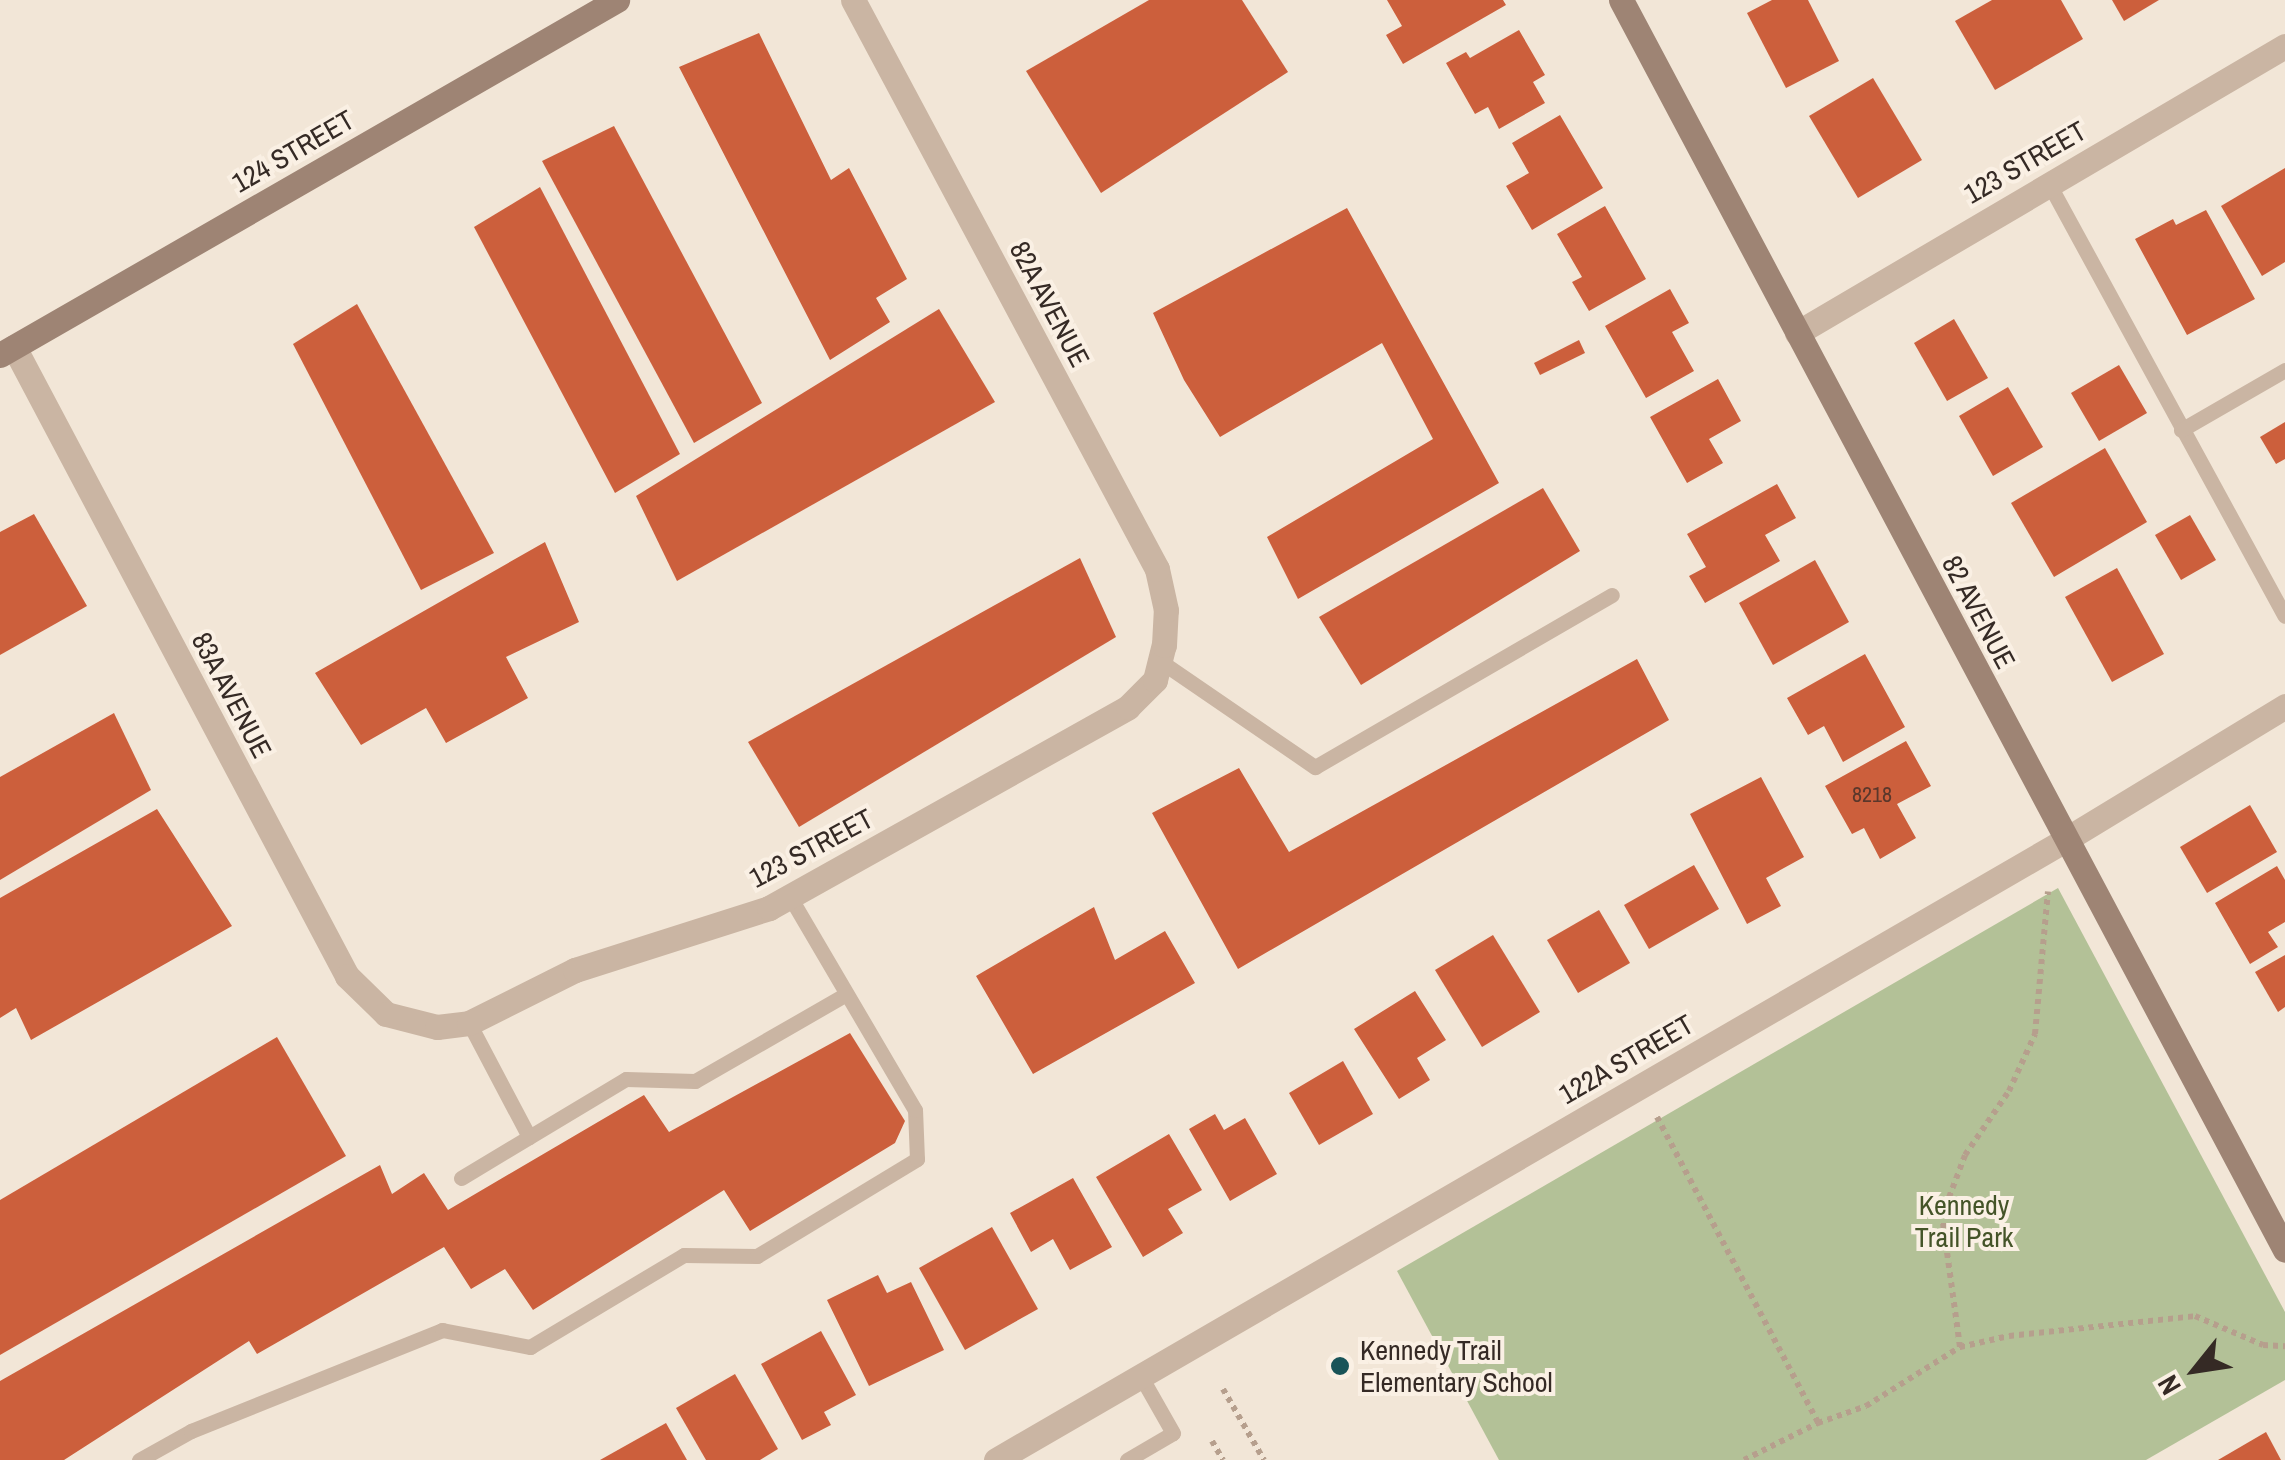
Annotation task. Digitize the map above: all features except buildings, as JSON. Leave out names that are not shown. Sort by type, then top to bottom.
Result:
[{"type":"street","name":"124 STREET","points":[[7,351],[617,0]]},
{"type":"street","name":"82A AVENUE","points":[[853,0],[1158,569],[1166,610],[1162,653]]},
{"type":"street","name":"82 AVENUE","points":[[1621,0],[2285,1250]]},
{"type":"street","name":"123 STREET","points":[[1797,333],[2285,46]]},
{"type":"street","name":"83A AVENUE","points":[[7,351],[348,976],[386,1014],[437,1027]]},
{"type":"street","name":"123 STREET","points":[[437,1027],[469,1024],[575,970],[790,897],[1128,707],[1155,680],[1162,653]]},
{"type":"street","name":"122A STREET","points":[[996,1460],[2066,840],[2285,706]]},
{"type":"lane","points":[[2048,182],[2285,616]]},
{"type":"lane","points":[[2182,430],[2285,370]]},
{"type":"lane","points":[[1162,653],[1314,767],[1612,595]]},
{"type":"lane","points":[[139,1460],[191,1430],[442,1330],[530,1348],[684,1256],[757,1256],[917,1159],[915,1110],[790,897]]},
{"type":"lane","points":[[461,1178],[626,1079],[695,1081],[846,994]]},
{"type":"lane","points":[[469,1024],[529,1137]]},
{"type":"lane","points":[[1127,1460],[1173,1433],[1140,1375]]},
{"type":"path","points":[[1960,1347],[1942,1216],[1965,1155],[2008,1090],[2034,1034],[2048,892]]},
{"type":"path","points":[[1657,1118],[1818,1422]]},
{"type":"path","points":[[1744,1460],[1818,1422],[1866,1406],[1960,1347],[2008,1336],[2195,1316],[2263,1345],[2285,1346]]},
{"type":"path","points":[[1223,1388],[1264,1460]]},
{"type":"path","points":[[1212,1441],[1223,1460]]},
{"type":"green space","name":"Kennedy Trail Park","points":[[2058,888],[2285,1312],[2285,1380],[2146,1460],[1499,1460],[1397,1271]]},
{"type":"place","name":"Kennedy Trail Elementary School","points":[[1340,1366]]}]
